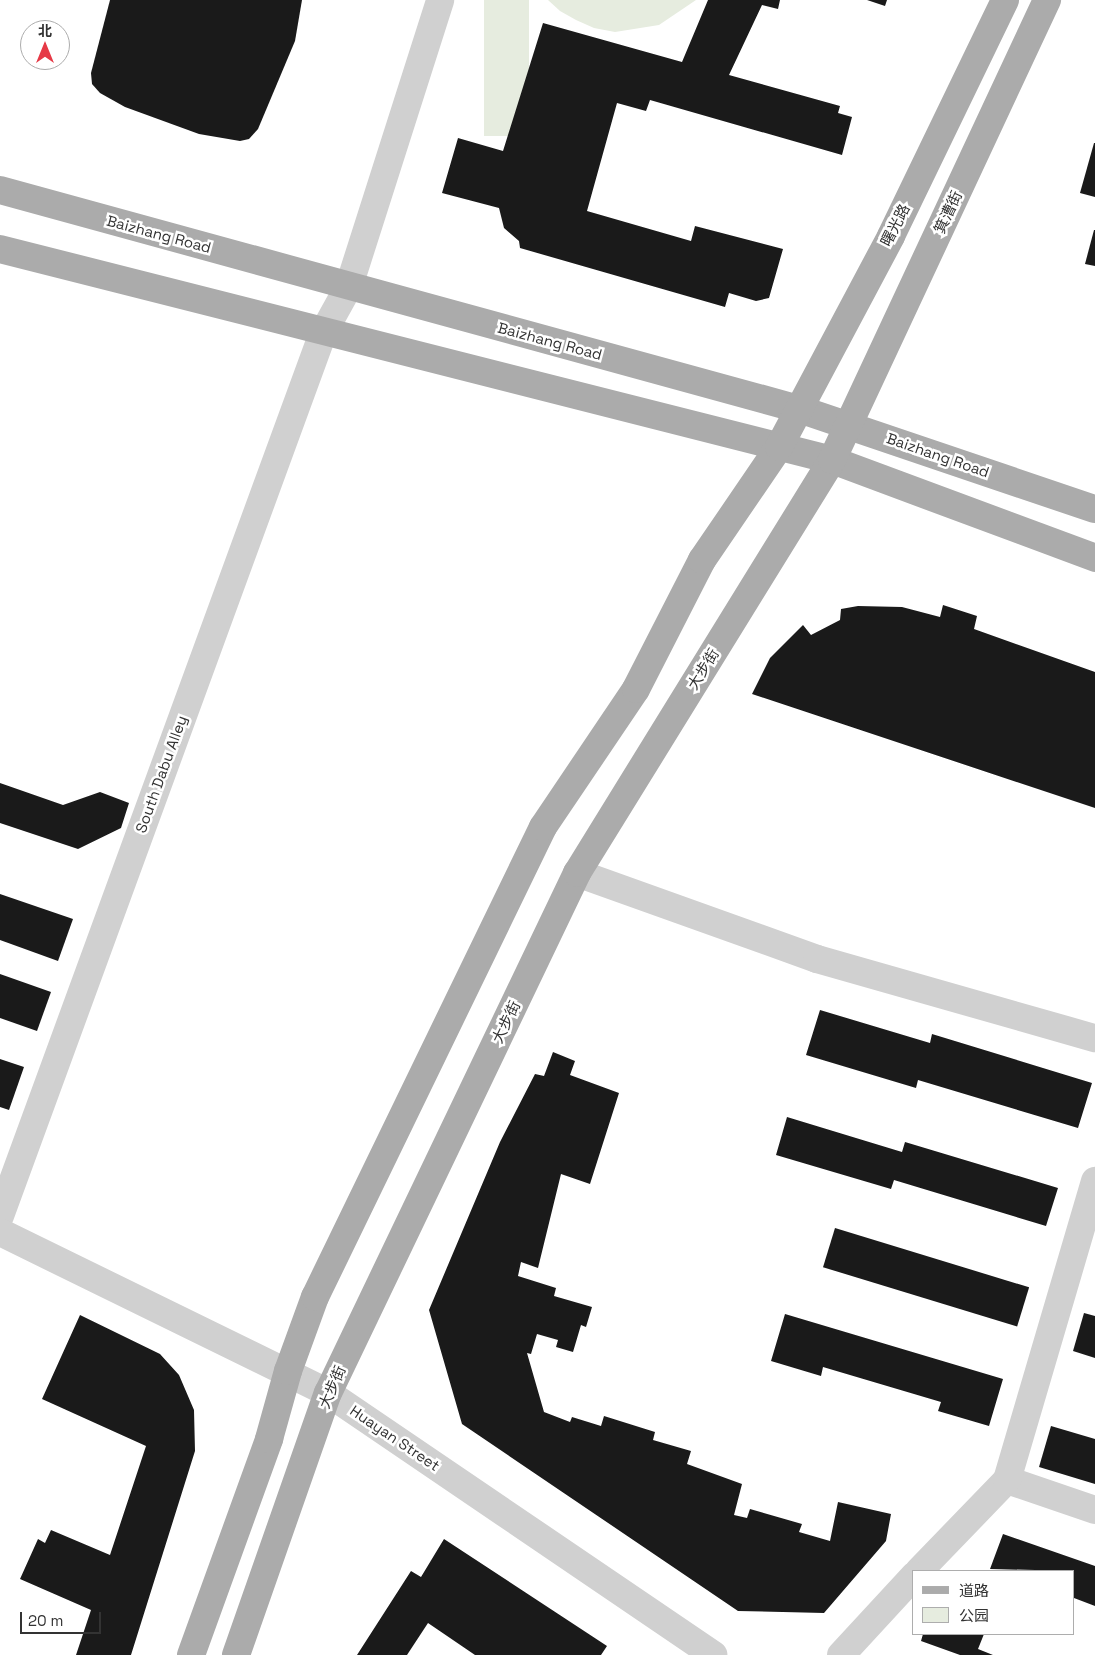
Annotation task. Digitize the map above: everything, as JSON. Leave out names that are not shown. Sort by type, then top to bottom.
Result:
[{"type":"main road","name":"曙光路","points":[[780,447],[891,236],[1005,0]]},
{"type":"main road","name":"箕漕街","points":[[849,425],[1047,0]]},
{"type":"main road","name":"Baizhang Road","points":[[0,190],[799,409],[1095,509]]},
{"type":"main road","points":[[0,249],[323,333],[832,460],[1095,558]]},
{"type":"main road","name":"大步街","points":[[236,1655],[328,1393],[577,873],[832,460],[849,425]]},
{"type":"main road","points":[[191,1655],[269,1439],[288,1371],[315,1296],[543,827],[636,689],[702,560],[780,447]]},
{"type":"street","name":"South Dabu Alley","points":[[0,1216],[323,333],[349,286],[440,0]]},
{"type":"street","points":[[577,873],[817,959],[1095,1038]]},
{"type":"street","points":[[920,1570],[1007,1480],[1095,1181]]},
{"type":"street","name":"Huayan Street","points":[[0,1232],[143,1304],[288,1371],[328,1393],[714,1655]]},
{"type":"street","points":[[1007,1480],[1095,1510]]},
{"type":"street","points":[[841,1655],[912,1578]]},
{"type":"green space","points":[[484,0],[529,0],[529,136],[484,136]]},
{"type":"green space","points":[[548,0],[696,0],[659,25],[615,32],[594,28],[576,20],[560,11]]},
{"type":"building","points":[[110,0],[302,0],[295,41],[258,129],[249,139],[240,141],[199,134],[125,107],[100,93],[92,84],[91,73]]},
{"type":"building","points":[[708,0],[780,0],[778,9],[762,5],[729,75],[840,106],[838,113],[852,117],[842,155],[650,100],[646,111],[617,103],[587,211],[691,241],[695,226],[783,249],[769,298],[756,301],[729,293],[725,307],[520,248],[519,241],[504,228],[499,208],[442,193],[458,138],[503,151],[543,23],[682,62]]},
{"type":"building","points":[[867,0],[887,0],[885,6]]},
{"type":"building","points":[[1095,143],[1095,197],[1080,193]]},
{"type":"building","points":[[1095,230],[1095,266],[1085,264]]},
{"type":"building","points":[[943,605],[977,616],[974,629],[1095,672],[1095,808],[752,694],[770,658],[803,625],[811,635],[840,620],[841,609],[858,606],[902,607],[940,617]]},
{"type":"building","points":[[0,783],[63,805],[100,792],[129,803],[121,828],[78,849],[0,823]]},
{"type":"building","points":[[0,894],[73,919],[58,961],[0,940]]},
{"type":"building","points":[[0,974],[51,992],[37,1031],[0,1018]]},
{"type":"building","points":[[820,1010],[930,1043],[932,1034],[1092,1083],[1078,1128],[918,1080],[916,1088],[806,1055]]},
{"type":"building","points":[[553,1052],[575,1061],[570,1075],[619,1093],[590,1184],[561,1174],[538,1268],[521,1262],[518,1276],[556,1288],[554,1296],[592,1307],[586,1327],[581,1325],[573,1352],[556,1347],[558,1340],[537,1334],[531,1354],[527,1353],[544,1412],[570,1422],[572,1417],[601,1426],[604,1416],[655,1432],[653,1440],[691,1451],[687,1464],[742,1484],[734,1515],[747,1518],[750,1509],[802,1524],[799,1532],[830,1541],[838,1502],[891,1514],[886,1541],[824,1613],[738,1611],[462,1424],[429,1310],[500,1142],[535,1074],[544,1076]]},
{"type":"building","points":[[0,1059],[24,1067],[9,1110],[0,1107]]},
{"type":"building","points":[[787,1117],[902,1152],[905,1142],[1058,1188],[1046,1226],[894,1180],[891,1189],[776,1155]]},
{"type":"building","points":[[835,1228],[1029,1287],[1017,1327],[823,1267]]},
{"type":"building","points":[[1084,1313],[1095,1316],[1095,1358],[1073,1351]]},
{"type":"building","points":[[785,1314],[1003,1379],[989,1426],[938,1411],[941,1402],[823,1367],[821,1376],[771,1361]]},
{"type":"building","points":[[80,1315],[160,1354],[179,1375],[194,1410],[195,1451],[131,1655],[76,1655],[91,1610],[20,1579],[38,1539],[45,1543],[51,1530],[110,1555],[146,1446],[42,1399]]},
{"type":"building","points":[[1051,1426],[1095,1439],[1095,1484],[1039,1467]]},
{"type":"building","points":[[1003,1534],[1095,1566],[1095,1606],[1075,1598],[1075,1570],[990,1569]]},
{"type":"building","points":[[444,1539],[607,1646],[601,1655],[475,1655],[428,1623],[407,1655],[357,1655],[411,1571],[421,1577]]},
{"type":"building","points":[[923,1635],[984,1635],[978,1649],[993,1655],[960,1655],[921,1641]]}]
